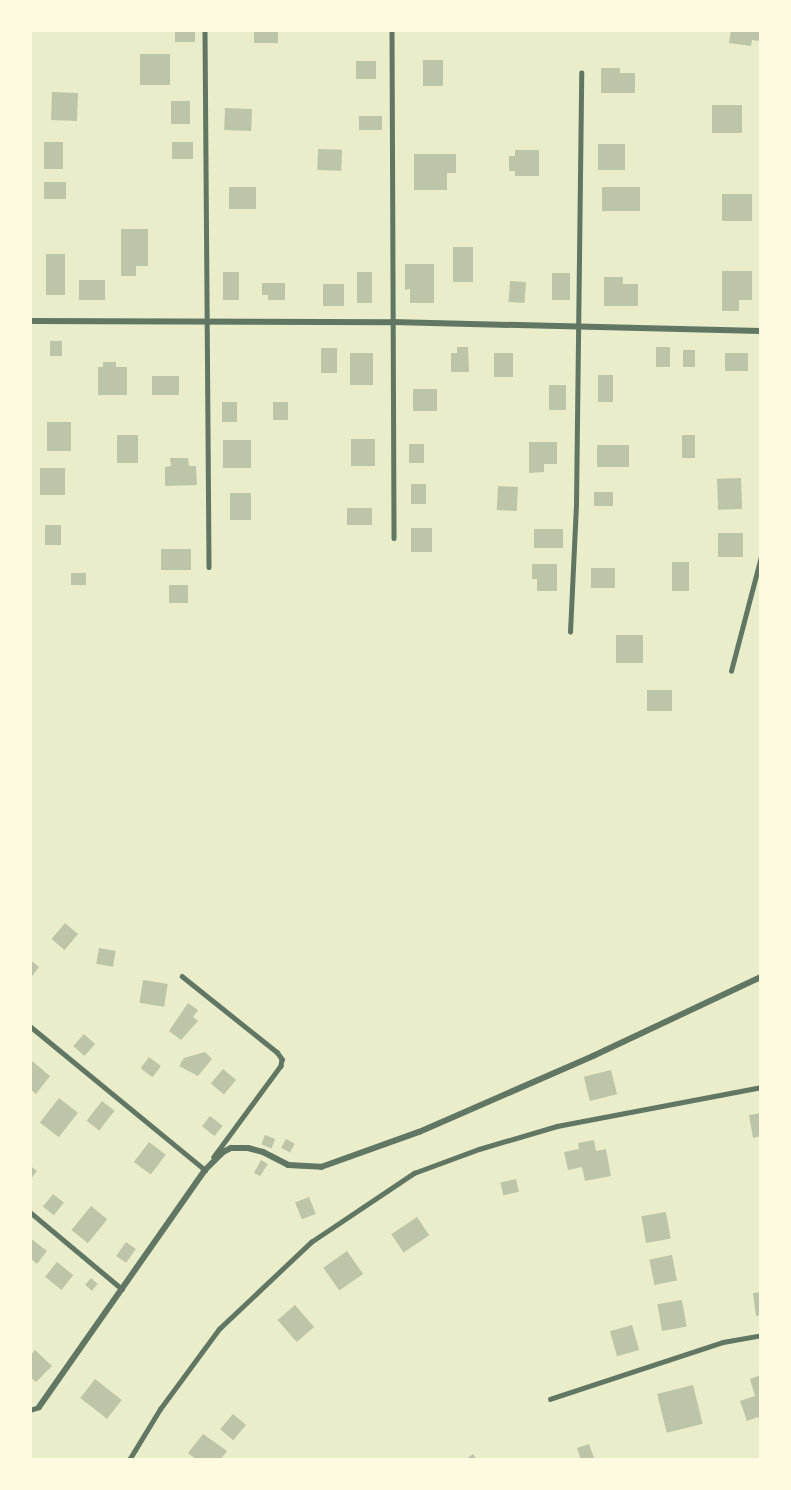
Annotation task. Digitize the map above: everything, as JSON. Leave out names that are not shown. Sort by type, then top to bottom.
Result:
[{"type":"street","points":[[30,321],[392,322],[761,331]]},
{"type":"street","points":[[39,1407],[213,1159],[231,1148],[248,1148],[263,1152],[288,1165],[321,1167],[419,1132],[593,1056],[761,977]]},
{"type":"lane","points":[[205,30],[209,567]]},
{"type":"lane","points":[[392,30],[394,538]]},
{"type":"lane","points":[[570,632],[576,504],[581,73]]},
{"type":"lane","points":[[731,671],[761,557]]},
{"type":"lane","points":[[182,976],[277,1052],[282,1059],[281,1066],[213,1159]]},
{"type":"lane","points":[[30,1026],[205,1170]]},
{"type":"lane","points":[[129,1460],[160,1409],[219,1329],[311,1242],[414,1173],[479,1149],[557,1126],[761,1086]]},
{"type":"lane","points":[[30,1212],[122,1289]]},
{"type":"lane","points":[[550,1399],[723,1342],[761,1335]]},
{"type":"lane","points":[[30,1410],[39,1407]]},
{"type":"building","points":[[175,30],[195,30],[195,42],[175,42]]},
{"type":"building","points":[[254,30],[278,30],[278,43],[254,43]]},
{"type":"building","points":[[731,30],[761,30],[760,41],[752,40],[751,46],[729,43]]},
{"type":"building","points":[[140,54],[170,54],[170,85],[140,85]]},
{"type":"building","points":[[423,60],[443,60],[443,86],[423,86]]},
{"type":"building","points":[[356,61],[376,61],[376,79],[356,79]]},
{"type":"building","points":[[601,68],[620,68],[620,73],[635,73],[635,93],[601,93]]},
{"type":"building","points":[[52,92],[78,93],[77,121],[51,120]]},
{"type":"building","points":[[171,101],[190,101],[190,124],[171,124]]},
{"type":"building","points":[[712,105],[742,105],[742,133],[712,133]]},
{"type":"building","points":[[225,108],[252,109],[251,131],[224,130]]},
{"type":"building","points":[[359,116],[382,116],[382,130],[359,130]]},
{"type":"building","points":[[44,142],[63,142],[63,169],[44,169]]},
{"type":"building","points":[[172,142],[193,142],[193,159],[172,159]]},
{"type":"building","points":[[598,144],[625,144],[625,170],[598,170]]},
{"type":"building","points":[[318,149],[342,150],[341,171],[317,170]]},
{"type":"building","points":[[515,150],[539,150],[539,176],[515,176],[515,171],[509,171],[509,156],[515,156]]},
{"type":"building","points":[[414,154],[456,154],[456,173],[447,173],[447,190],[414,190]]},
{"type":"building","points":[[44,182],[66,182],[66,199],[44,199]]},
{"type":"building","points":[[229,187],[256,187],[256,209],[229,209]]},
{"type":"building","points":[[602,187],[640,187],[640,211],[602,211]]},
{"type":"building","points":[[722,194],[752,194],[752,221],[722,221]]},
{"type":"building","points":[[121,229],[148,229],[148,266],[136,266],[136,276],[121,276]]},
{"type":"building","points":[[453,247],[473,247],[473,282],[453,282]]},
{"type":"building","points":[[46,254],[65,254],[65,295],[46,295]]},
{"type":"building","points":[[405,264],[434,264],[434,303],[410,303],[410,289],[405,290]]},
{"type":"building","points":[[722,271],[752,271],[752,300],[739,300],[739,311],[722,311]]},
{"type":"building","points":[[223,272],[239,272],[239,300],[223,300]]},
{"type":"building","points":[[357,272],[372,272],[372,303],[357,303]]},
{"type":"building","points":[[552,273],[570,273],[570,300],[552,300]]},
{"type":"building","points":[[604,277],[623,277],[623,284],[638,284],[638,306],[604,306]]},
{"type":"building","points":[[79,280],[105,280],[105,300],[79,300]]},
{"type":"building","points":[[510,281],[526,282],[524,303],[509,302]]},
{"type":"building","points":[[262,283],[285,283],[285,300],[268,300],[268,295],[262,295]]},
{"type":"building","points":[[323,284],[344,284],[344,306],[323,306]]},
{"type":"building","points":[[50,341],[62,341],[62,356],[50,356]]},
{"type":"building","points":[[457,347],[468,347],[469,372],[451,372],[451,353],[457,353]]},
{"type":"building","points":[[656,347],[670,347],[670,367],[656,367]]},
{"type":"building","points":[[321,348],[337,348],[337,373],[321,373]]},
{"type":"building","points":[[683,350],[695,350],[695,367],[683,367]]},
{"type":"building","points":[[350,353],[373,353],[373,385],[350,385]]},
{"type":"building","points":[[494,353],[513,353],[513,377],[494,377]]},
{"type":"building","points":[[725,353],[748,353],[748,371],[725,371]]},
{"type":"building","points":[[103,362],[116,362],[116,367],[127,367],[127,395],[98,395],[98,367],[103,367]]},
{"type":"building","points":[[598,375],[613,375],[613,402],[598,402]]},
{"type":"building","points":[[152,376],[179,376],[179,395],[152,395]]},
{"type":"building","points":[[549,385],[566,385],[566,410],[549,410]]},
{"type":"building","points":[[413,389],[437,389],[437,411],[413,411]]},
{"type":"building","points":[[222,402],[237,402],[237,422],[222,422]]},
{"type":"building","points":[[273,402],[288,402],[288,420],[273,420]]},
{"type":"building","points":[[47,422],[71,422],[71,451],[47,451]]},
{"type":"building","points":[[117,435],[138,435],[138,463],[117,463]]},
{"type":"building","points":[[682,435],[695,435],[695,458],[682,458]]},
{"type":"building","points":[[351,439],[375,439],[375,466],[351,466]]},
{"type":"building","points":[[223,440],[251,440],[251,468],[223,468]]},
{"type":"building","points":[[529,442],[557,442],[557,464],[544,464],[544,472],[529,473]]},
{"type":"building","points":[[409,444],[424,444],[424,463],[409,463]]},
{"type":"building","points":[[597,445],[629,445],[629,467],[597,467]]},
{"type":"building","points":[[170,458],[188,458],[189,466],[196,466],[197,485],[165,486],[165,467],[171,466]]},
{"type":"building","points":[[40,468],[65,468],[65,495],[40,495]]},
{"type":"building","points":[[741,478],[742,509],[718,510],[717,479]]},
{"type":"building","points":[[411,484],[426,484],[426,504],[411,504]]},
{"type":"building","points":[[498,486],[518,487],[517,511],[497,510]]},
{"type":"building","points":[[594,492],[613,492],[613,506],[594,506]]},
{"type":"building","points":[[230,493],[251,493],[251,520],[230,520]]},
{"type":"building","points":[[347,508],[372,508],[372,525],[347,525]]},
{"type":"building","points":[[45,525],[61,525],[61,545],[45,545]]},
{"type":"building","points":[[411,528],[432,528],[432,552],[411,552]]},
{"type":"building","points":[[534,529],[563,529],[563,548],[534,548]]},
{"type":"building","points":[[718,533],[743,533],[743,557],[718,557]]},
{"type":"building","points":[[161,549],[191,549],[191,570],[161,570]]},
{"type":"building","points":[[672,562],[689,562],[689,591],[672,591]]},
{"type":"building","points":[[532,564],[557,564],[557,591],[537,591],[537,579],[532,579]]},
{"type":"building","points":[[591,568],[615,568],[615,588],[591,588]]},
{"type":"building","points":[[71,573],[86,573],[86,585],[71,585]]},
{"type":"building","points":[[169,585],[188,585],[188,603],[169,603]]},
{"type":"building","points":[[616,635],[643,635],[643,663],[616,663]]},
{"type":"building","points":[[647,690],[672,690],[672,711],[647,711]]},
{"type":"building","points":[[65,923],[78,934],[65,950],[52,939]]},
{"type":"building","points":[[99,948],[116,951],[113,967],[96,964]]},
{"type":"building","points":[[30,960],[39,967],[30,979]]},
{"type":"building","points":[[143,980],[168,984],[164,1007],[139,1003]]},
{"type":"building","points":[[188,1003],[198,1010],[193,1017],[198,1021],[181,1040],[169,1031]]},
{"type":"building","points":[[84,1034],[95,1044],[84,1056],[73,1046]]},
{"type":"building","points":[[205,1052],[212,1059],[198,1076],[179,1066],[184,1058]]},
{"type":"building","points":[[149,1057],[161,1066],[153,1077],[141,1068]]},
{"type":"building","points":[[32,1061],[50,1076],[36,1094],[30,1089]]},
{"type":"building","points":[[223,1069],[236,1080],[224,1094],[211,1084]]},
{"type":"building","points":[[611,1070],[617,1094],[590,1101],[584,1077]]},
{"type":"building","points":[[59,1098],[78,1113],[59,1137],[40,1122]]},
{"type":"building","points":[[102,1101],[115,1111],[99,1131],[87,1121]]},
{"type":"building","points":[[761,1113],[761,1136],[753,1138],[749,1115]]},
{"type":"building","points":[[210,1116],[223,1126],[215,1136],[202,1126]]},
{"type":"building","points":[[265,1135],[275,1139],[271,1148],[261,1144]]},
{"type":"building","points":[[286,1139],[295,1144],[290,1153],[281,1148]]},
{"type":"building","points":[[594,1140],[596,1151],[606,1149],[611,1176],[585,1181],[582,1167],[568,1170],[564,1152],[579,1149],[578,1143]]},
{"type":"building","points":[[149,1142],[166,1155],[151,1175],[134,1162]]},
{"type":"building","points":[[261,1160],[268,1164],[260,1176],[254,1173]]},
{"type":"building","points":[[30,1166],[37,1171],[30,1180]]},
{"type":"building","points":[[516,1179],[519,1192],[503,1195],[500,1183]]},
{"type":"building","points":[[53,1194],[64,1203],[54,1215],[43,1206]]},
{"type":"building","points":[[309,1197],[316,1214],[302,1219],[295,1203]]},
{"type":"building","points":[[91,1206],[107,1219],[88,1243],[71,1230]]},
{"type":"building","points":[[666,1212],[671,1239],[646,1243],[641,1216]]},
{"type":"building","points":[[417,1217],[429,1235],[404,1253],[391,1234]]},
{"type":"building","points":[[30,1238],[47,1251],[37,1264],[30,1258]]},
{"type":"building","points":[[126,1242],[136,1249],[126,1263],[116,1256]]},
{"type":"building","points":[[347,1251],[363,1274],[339,1291],[323,1268]]},
{"type":"building","points":[[672,1255],[677,1281],[654,1285],[649,1259]]},
{"type":"building","points":[[57,1262],[73,1275],[61,1290],[45,1277]]},
{"type":"building","points":[[91,1278],[98,1284],[92,1291],[85,1285]]},
{"type":"building","points":[[761,1292],[761,1315],[756,1316],[753,1293]]},
{"type":"building","points":[[682,1300],[687,1327],[662,1331],[657,1304]]},
{"type":"building","points":[[295,1305],[314,1327],[297,1342],[278,1320]]},
{"type":"building","points":[[632,1325],[639,1350],[617,1356],[610,1331]]},
{"type":"building","points":[[35,1350],[52,1366],[36,1382],[30,1377],[30,1356]]},
{"type":"building","points":[[761,1375],[761,1425],[758,1417],[747,1421],[740,1401],[755,1396],[750,1379]]},
{"type":"building","points":[[95,1379],[122,1400],[107,1419],[80,1398]]},
{"type":"building","points":[[693,1385],[703,1424],[667,1433],[657,1394]]},
{"type":"building","points":[[233,1414],[246,1425],[233,1440],[220,1429]]},
{"type":"building","points":[[203,1434],[227,1451],[220,1460],[197,1460],[188,1453]]},
{"type":"building","points":[[589,1444],[594,1458],[581,1460],[577,1448]]},
{"type":"building","points":[[473,1454],[477,1460],[465,1460]]}]
